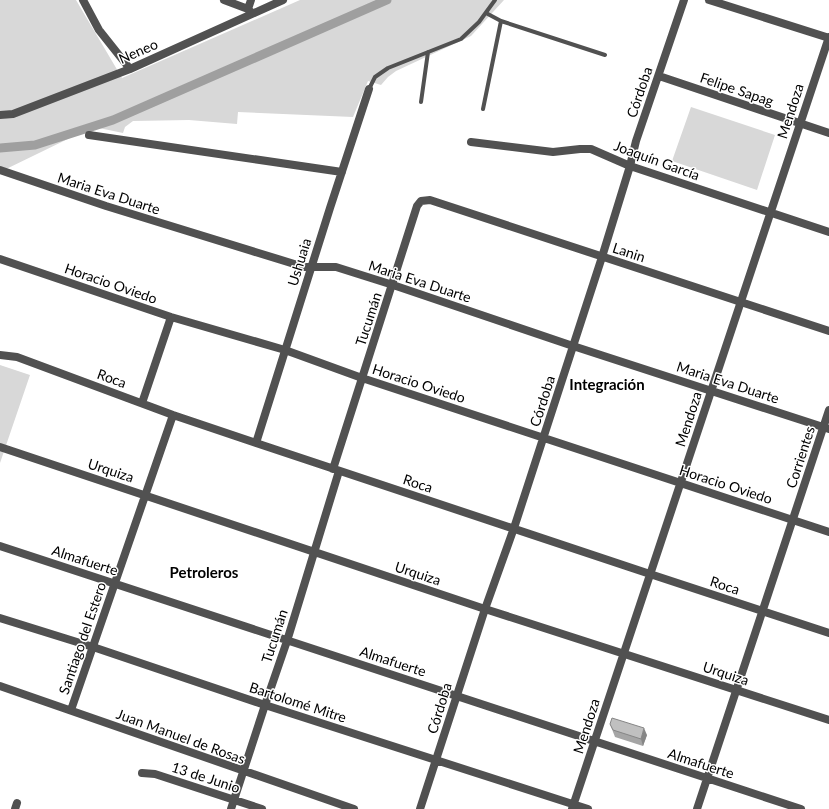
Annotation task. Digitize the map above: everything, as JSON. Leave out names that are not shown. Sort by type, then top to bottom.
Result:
[{"type":"street","points":[[83,0],[99,30],[130,70]]},
{"type":"street","points":[[224,0],[250,11],[252,0]]},
{"type":"street","name":"Neneo","points":[[0,115],[13,114],[130,70],[250,11],[283,0]]},
{"type":"street","name":"Córdoba","points":[[420,809],[456,695],[544,437],[602,257],[630,166],[636,141],[684,0]]},
{"type":"street","points":[[709,0],[829,38]]},
{"type":"street","name":"Mendoza","points":[[573,806],[829,38]]},
{"type":"street","name":"Felipe Sapag","points":[[659,76],[829,133]]},
{"type":"street","name":"Ushuaia","points":[[256,443],[369,89]]},
{"type":"street","points":[[89,134],[342,172]]},
{"type":"street","name":"Joaquín García","points":[[471,142],[553,152],[580,149],[591,150],[630,166],[829,232]]},
{"type":"street","name":"Maria Eva Duarte","points":[[0,170],[106,206],[304,267],[336,267],[826,428]]},
{"type":"street","name":"Lanin","points":[[421,201],[430,200],[829,331]]},
{"type":"street","name":"Tucumán","points":[[232,809],[287,641],[314,552],[362,378],[393,285],[417,206],[421,201]]},
{"type":"street","name":"Horacio Oviedo","points":[[0,259],[171,317],[285,350],[362,378],[829,532]]},
{"type":"street","points":[[142,403],[171,317]]},
{"type":"street","name":"Roca","points":[[0,355],[17,357],[173,415],[829,633]]},
{"type":"street","name":"Corrientes","points":[[697,809],[793,520],[826,428],[829,410]]},
{"type":"street","name":"Santiago del Estero","points":[[71,710],[173,415]]},
{"type":"street","name":"Urquiza","points":[[0,447],[485,609],[829,720]]},
{"type":"street","name":"Almafuerte","points":[[0,546],[801,809]]},
{"type":"street","name":"Bartolomé Mitre","points":[[0,618],[93,647],[573,806],[588,809]]},
{"type":"street","name":"Juan Manuel de Rosas","points":[[0,686],[354,809]]},
{"type":"street","name":"13 de Junio","points":[[142,773],[156,774],[262,809]]},
{"type":"lane","points":[[369,89],[375,77],[388,68],[461,39],[486,13],[495,0]]},
{"type":"lane","points":[[486,13],[501,21],[605,55]]},
{"type":"lane","points":[[483,109],[501,21]]},
{"type":"lane","points":[[421,102],[428,52]]},
{"type":"shaded area","points":[[0,0],[76,0],[122,78],[300,0],[504,0],[471,36],[396,71],[381,85],[368,81],[353,117],[238,112],[237,124],[189,120],[133,121],[125,127],[123,133],[99,128],[74,136],[0,172]]},
{"type":"shaded area","points":[[691,107],[775,135],[757,190],[672,161]]},
{"type":"shaded area","points":[[0,365],[30,375],[0,463]]},
{"type":"building","points":[[612,718],[644,728],[641,739],[613,730],[610,724]]},
{"type":"waterway","points":[[0,148],[35,145],[113,120],[387,0]]},
{"type":"district","name":"Integración","points":[[607,384]]},
{"type":"district","name":"Petroleros","points":[[204,572]]}]
